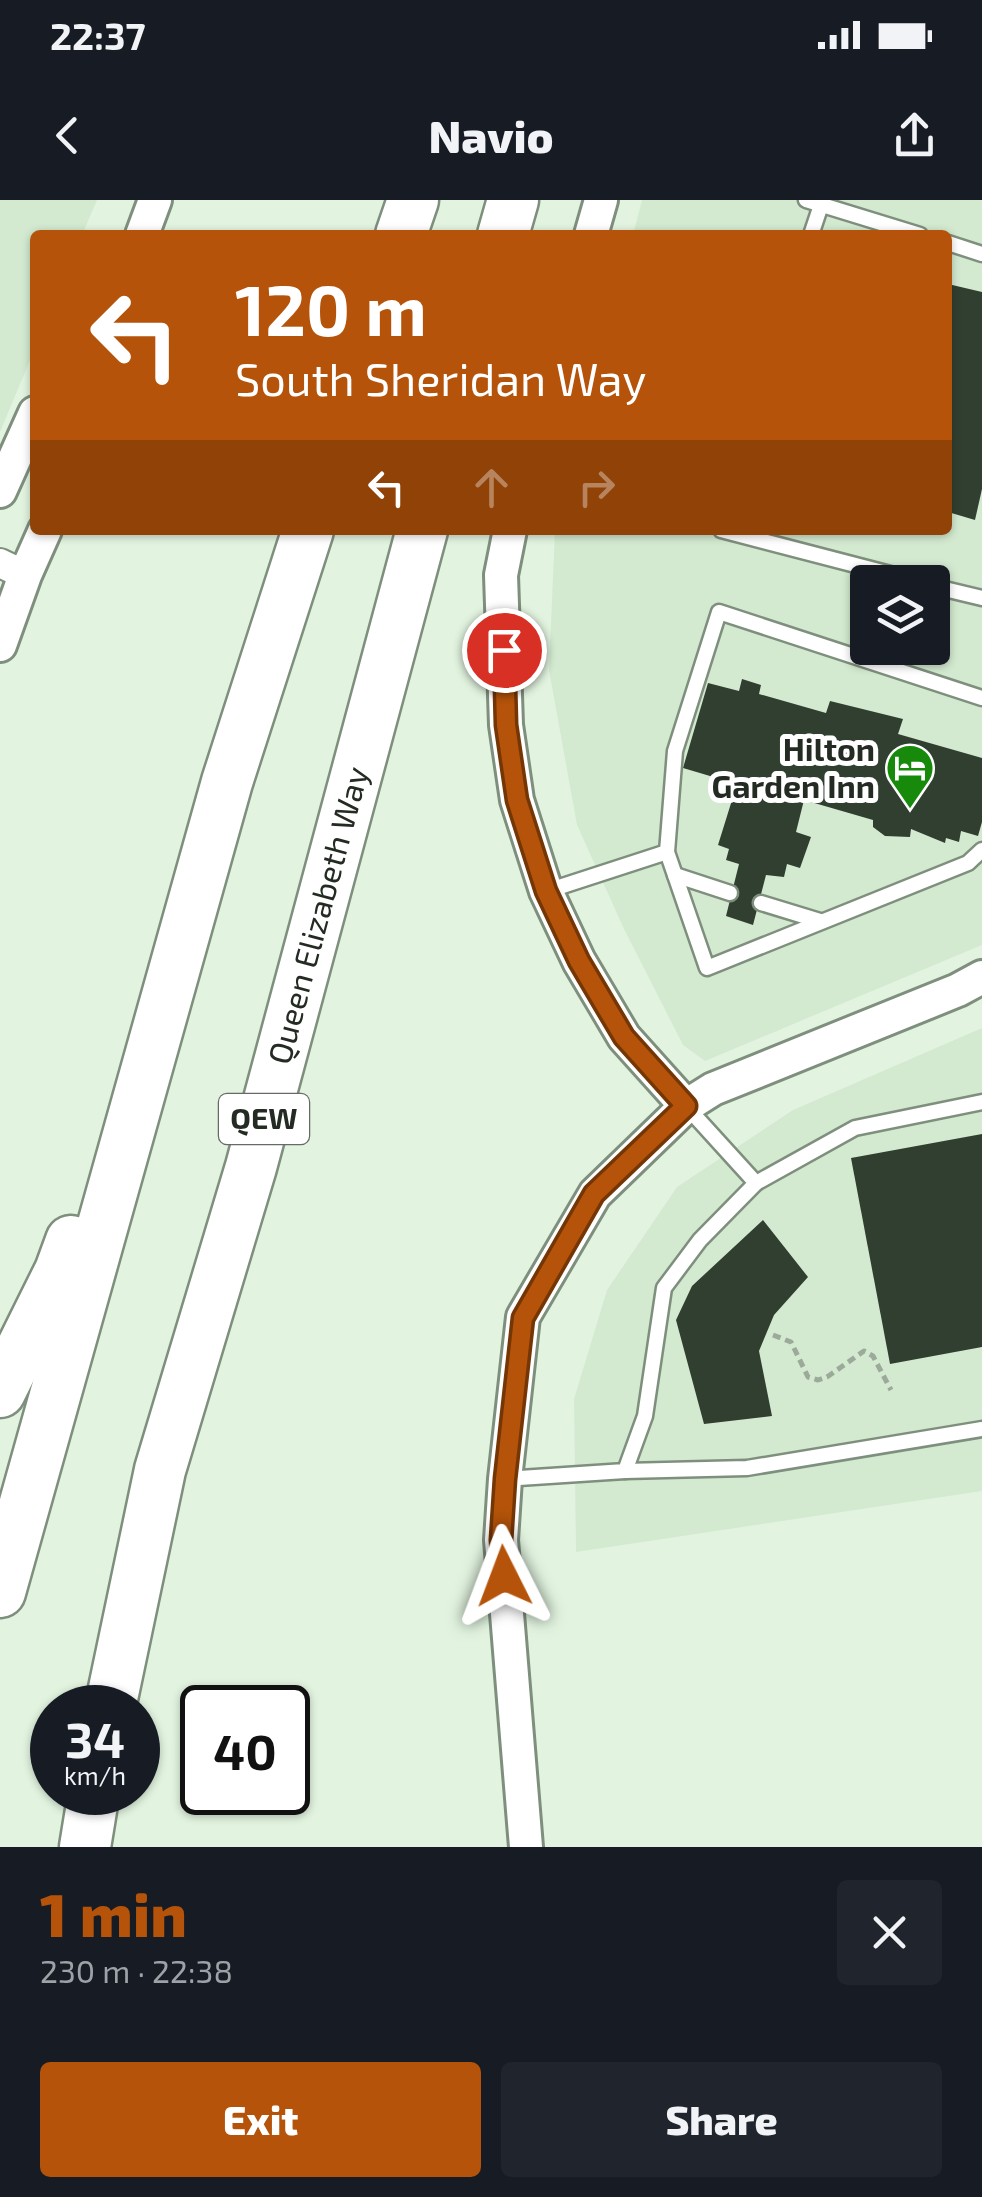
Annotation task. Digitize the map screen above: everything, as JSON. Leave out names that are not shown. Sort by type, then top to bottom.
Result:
[{"type":"highway","points":[[403,230],[412,200]]},
{"type":"highway","points":[[504,230],[513,200]]},
{"type":"highway","points":[[0,1392],[60,1271],[228,782],[306,535]]},
{"type":"highway","name":"Queen Elizabeth Way","points":[[115,1685],[160,1470],[251,1166],[421,535]]},
{"type":"highway","points":[[0,1592],[228,782]]},
{"type":"highway","points":[[84,1847],[90,1815]]},
{"type":"street","points":[[144,230],[155,200]]},
{"type":"street","points":[[592,230],[601,200]]},
{"type":"street","points":[[0,491],[30,424]]},
{"type":"street","points":[[0,645],[13,569],[42,535]]},
{"type":"street","points":[[509,535],[501,575],[506,725],[517,800],[546,891],[579,961],[624,1037],[686,1106]]},
{"type":"street","points":[[526,1847],[501,1540],[523,1318],[594,1194],[686,1106],[713,1089],[982,977]]},
{"type":"lane","points":[[812,230],[814,202],[904,230]]},
{"type":"lane","points":[[952,245],[982,254]]},
{"type":"lane","points":[[740,535],[856,565]]},
{"type":"lane","points":[[950,590],[982,598]]},
{"type":"lane","points":[[982,698],[720,612],[675,750],[667,852],[707,968],[968,863],[982,850]]},
{"type":"lane","points":[[546,891],[667,852]]},
{"type":"lane","points":[[675,875],[730,893]]},
{"type":"lane","points":[[761,903],[820,922]]},
{"type":"lane","points":[[626,1471],[645,1416],[664,1288],[700,1240],[756,1184],[855,1128],[982,1102]]},
{"type":"lane","points":[[686,1106],[756,1184]]},
{"type":"lane","points":[[505,1479],[747,1468],[982,1429]]},
{"type":"path","points":[[773,1335],[790,1342],[808,1376],[818,1380],[864,1351],[873,1356],[891,1390]]},
{"type":"shaded area","points":[[0,200],[97,200],[84,230],[30,230],[30,360],[0,432]]},
{"type":"shaded area","points":[[642,200],[982,200],[982,945],[705,1061],[683,1045],[577,825],[549,670],[555,535],[952,535],[952,230],[634,230]]},
{"type":"shaded area","points":[[982,1028],[982,1491],[576,1552],[574,1399],[607,1290],[677,1187],[793,1110]]},
{"type":"building","points":[[952,285],[982,292],[982,489],[975,520],[952,513]]},
{"type":"building","name":"Hilton Garden Inn","points":[[742,679],[761,685],[759,694],[826,713],[830,701],[903,719],[898,734],[982,758],[982,822],[978,836],[961,831],[959,842],[946,838],[945,843],[911,829],[910,837],[885,836],[873,827],[873,820],[804,800],[796,832],[811,837],[800,868],[787,864],[784,877],[766,875],[753,925],[726,916],[739,864],[726,860],[729,849],[718,845],[737,784],[683,768],[708,683],[739,691]]},
{"type":"building","points":[[982,1134],[982,1347],[890,1364],[851,1158]]},
{"type":"building","points":[[763,1220],[808,1277],[774,1315],[759,1351],[772,1416],[704,1424],[676,1320],[692,1286]]},
{"type":"place","name":"Hilton Garden Inn","points":[[910,810]]},
{"type":"route","points":[[504,650],[506,725],[517,800],[546,891],[579,961],[624,1037],[686,1106],[594,1194],[523,1318],[505,1479],[501,1540],[504,1576]]}]
